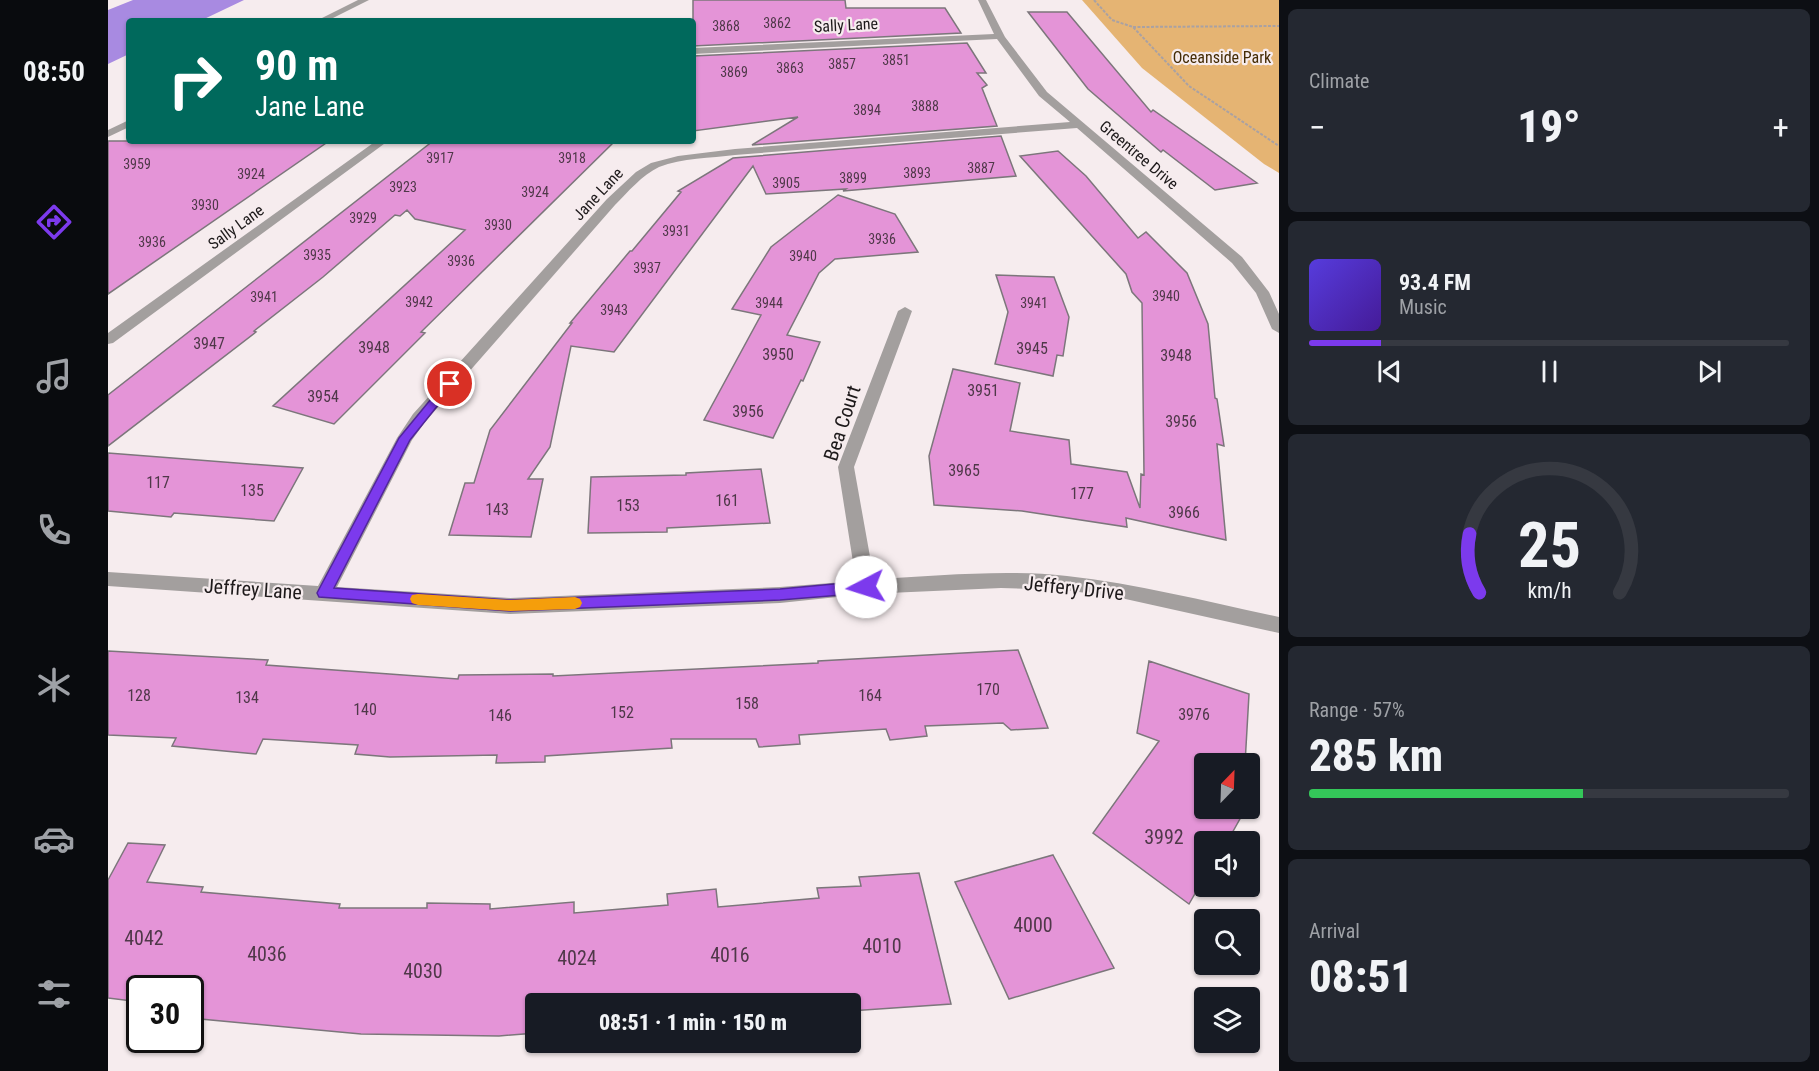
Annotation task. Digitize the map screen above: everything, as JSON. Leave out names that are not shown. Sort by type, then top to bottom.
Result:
[{"type":"street","points":[[326,18],[365,0]]},
{"type":"street","name":"Greentree Drive","points":[[982,0],[985,12],[1043,94],[1237,260],[1262,292],[1279,329]]},
{"type":"street","name":"Sally Lane","points":[[696,51],[1001,36]]},
{"type":"street","points":[[108,134],[126,125]]},
{"type":"street","name":"Jane Lane","points":[[324,593],[405,438],[419,418],[611,202],[640,174],[655,165],[678,159],[735,152],[1078,126]]},
{"type":"street","name":"Sally Lane","points":[[108,340],[378,144]]},
{"type":"street","name":"Bea Court","points":[[866,587],[846,466],[905,311]]},
{"type":"street","name":"Jeffrey Lane","points":[[108,579],[510,606],[780,595],[866,587]]},
{"type":"street","name":"Jeffery Drive","points":[[866,587],[1001,581],[1065,583],[1121,591],[1279,625]]},
{"type":"path","points":[[1094,0],[1112,20],[1132,27],[1279,26]]},
{"type":"path","points":[[1132,27],[1189,86],[1279,146]]},
{"type":"green space","name":"Oceanside Park","points":[[1082,0],[1279,0],[1279,173],[1264,164],[1142,68]]},
{"type":"shaded area","points":[[133,0],[244,0],[206,18],[126,18],[126,55],[108,64],[108,10]]},
{"type":"building","points":[[693,0],[845,0],[846,8],[945,8],[961,33],[696,46],[696,18],[693,18]]},
{"type":"building","points":[[1028,12],[1067,12],[1151,112],[1153,110],[1257,183],[1215,190],[1163,150],[1161,152],[1088,89]]},
{"type":"building","points":[[967,43],[986,73],[977,73],[987,85],[982,88],[997,126],[752,145],[798,117],[696,131],[696,56]]},
{"type":"building","points":[[1001,136],[1016,176],[843,191],[846,189],[766,194],[753,166],[614,352],[571,346],[550,447],[528,479],[543,479],[531,537],[449,535],[465,483],[474,483],[490,430],[572,323],[570,323],[681,192],[678,191],[733,158]]},
{"type":"building","points":[[108,141],[126,141],[126,144],[325,144],[108,294]]},
{"type":"building","points":[[429,144],[612,144],[421,332],[425,333],[334,424],[273,406],[465,230],[415,219],[407,210],[400,216],[395,215],[323,277],[254,331],[256,332],[108,446],[108,395]]},
{"type":"building","points":[[1058,151],[1086,176],[1138,238],[1146,232],[1187,273],[1208,324],[1215,398],[1224,446],[1217,444],[1226,540],[1126,518],[1127,527],[1022,511],[934,505],[929,456],[953,369],[1020,383],[1010,431],[1069,440],[1071,464],[1127,472],[1140,508],[1141,474],[1144,475],[1142,303],[1132,292],[1126,274],[1020,156]]},
{"type":"building","points":[[838,195],[895,214],[918,252],[835,259],[819,273],[787,335],[820,342],[803,381],[801,380],[773,438],[704,420],[761,315],[732,309],[771,247]]},
{"type":"building","points":[[996,275],[1054,277],[1069,317],[1063,356],[1057,355],[1053,376],[995,364],[1008,312]]},
{"type":"building","points":[[108,453],[303,468],[274,521],[174,513],[171,517],[108,511]]},
{"type":"building","points":[[761,469],[770,523],[667,528],[667,532],[588,533],[591,477],[686,475],[686,473]]},
{"type":"building","points":[[1018,650],[1048,728],[1011,730],[1003,723],[925,726],[927,736],[890,740],[886,729],[799,735],[800,744],[759,747],[756,739],[671,739],[672,748],[545,756],[545,762],[496,763],[497,755],[390,757],[355,754],[358,745],[263,739],[256,754],[172,746],[176,738],[108,735],[108,651],[268,660],[266,665],[458,679],[459,675],[553,674],[553,676],[818,663],[818,661]]},
{"type":"building","points":[[1149,661],[1249,694],[1246,753],[1194,753],[1194,819],[1240,819],[1233,831],[1194,831],[1194,895],[1189,904],[1093,833],[1159,741],[1137,733]]},
{"type":"building","points":[[128,843],[165,845],[147,882],[203,887],[201,892],[340,904],[339,908],[427,908],[427,903],[490,904],[490,909],[574,902],[574,913],[668,905],[667,894],[716,889],[718,907],[819,898],[817,888],[861,886],[859,877],[919,873],[951,1004],[861,1010],[861,993],[525,993],[525,1034],[499,1036],[361,1034],[204,1019],[204,975],[126,975],[126,1000],[108,998],[108,880]]},
{"type":"building","points":[[1053,855],[1114,968],[1009,999],[955,882]]},
{"type":"slow traffic","points":[[418,599],[510,606],[575,603]]},
{"type":"route","points":[[450,384],[419,418],[405,438],[324,593],[510,606],[780,595],[866,587]]}]
